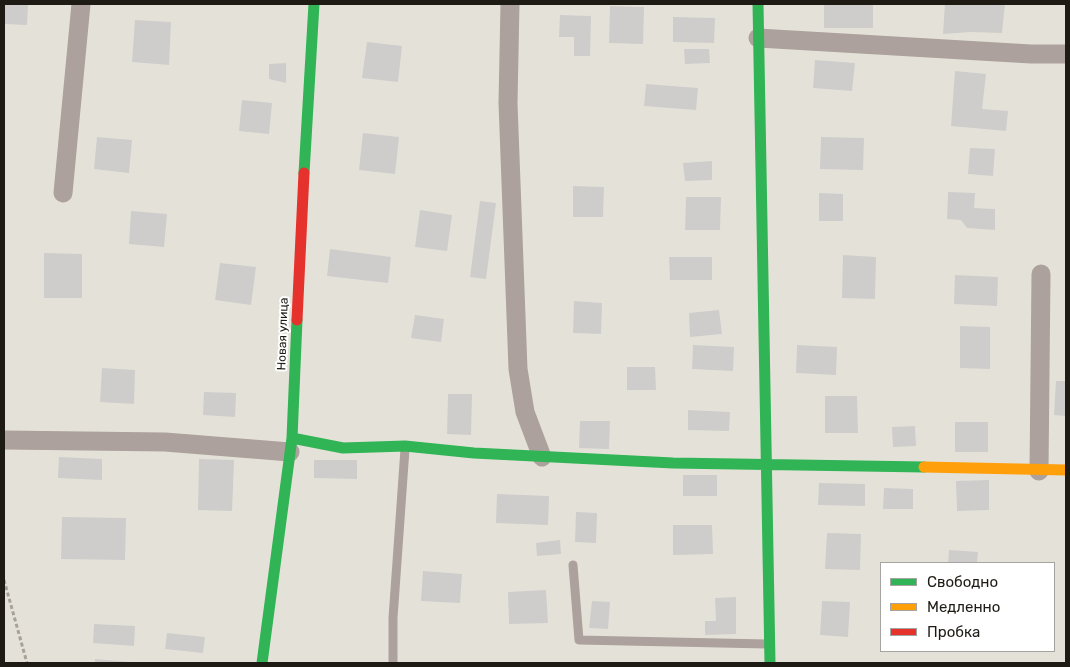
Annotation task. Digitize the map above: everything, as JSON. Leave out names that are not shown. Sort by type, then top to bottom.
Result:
[{"type":"street","points":[[63,193],[81,4]]},
{"type":"street","name":"Новая улица","points":[[262,663],[291,445],[301,224],[314,4]]},
{"type":"street","points":[[510,4],[508,103],[518,369],[526,412],[542,457]]},
{"type":"street","points":[[758,4],[770,663]]},
{"type":"street","points":[[758,38],[1021,54],[1066,54]]},
{"type":"street","points":[[1039,471],[1041,274]]},
{"type":"street","points":[[4,440],[165,442],[343,448],[406,446],[542,457],[673,464],[1066,470]]},
{"type":"lane","points":[[393,663],[394,618],[406,446]]},
{"type":"lane","points":[[573,565],[579,640],[770,644]]},
{"type":"path","points":[[4,580],[27,663]]},
{"type":"building","points":[[4,4],[28,4],[27,25],[4,24]]},
{"type":"building","points":[[824,4],[873,4],[873,28],[824,28]]},
{"type":"building","points":[[945,4],[1005,4],[1002,33],[970,32],[943,34]]},
{"type":"building","points":[[610,6],[644,7],[643,44],[609,43]]},
{"type":"building","points":[[560,15],[591,16],[590,56],[574,56],[574,37],[559,37]]},
{"type":"building","points":[[673,17],[715,18],[714,43],[673,42]]},
{"type":"building","points":[[135,20],[171,22],[169,65],[132,62]]},
{"type":"building","points":[[367,42],[402,46],[398,82],[362,78]]},
{"type":"building","points":[[684,49],[709,49],[710,63],[685,64]]},
{"type":"building","points":[[815,60],[855,63],[852,91],[813,88]]},
{"type":"building","points":[[286,63],[286,83],[269,79],[269,64]]},
{"type":"building","points":[[955,71],[986,74],[982,109],[1008,111],[1006,131],[951,126]]},
{"type":"building","points":[[646,84],[698,88],[696,110],[644,106]]},
{"type":"building","points":[[242,100],[272,103],[269,134],[239,131]]},
{"type":"building","points":[[363,133],[399,137],[395,174],[359,170]]},
{"type":"building","points":[[97,137],[132,140],[129,173],[94,169]]},
{"type":"building","points":[[821,137],[864,138],[863,170],[820,169]]},
{"type":"building","points":[[970,148],[995,149],[993,176],[968,174]]},
{"type":"building","points":[[712,161],[712,180],[685,181],[683,163]]},
{"type":"building","points":[[573,186],[604,187],[603,217],[573,217]]},
{"type":"building","points":[[948,192],[975,193],[974,208],[995,209],[995,230],[967,228],[961,220],[947,219]]},
{"type":"building","points":[[819,193],[843,194],[843,221],[819,221]]},
{"type":"building","points":[[686,197],[721,197],[720,230],[685,230]]},
{"type":"building","points":[[480,201],[496,203],[486,279],[470,277]]},
{"type":"building","points":[[420,210],[452,215],[447,251],[415,247]]},
{"type":"building","points":[[131,211],[167,214],[164,247],[129,244]]},
{"type":"building","points":[[330,249],[391,257],[388,283],[327,276]]},
{"type":"building","points":[[44,253],[82,254],[82,298],[44,298]]},
{"type":"building","points":[[843,255],[876,257],[875,299],[842,298]]},
{"type":"building","points":[[669,257],[712,257],[712,280],[670,280]]},
{"type":"building","points":[[220,263],[256,267],[251,305],[215,300]]},
{"type":"building","points":[[955,275],[998,277],[997,306],[954,304]]},
{"type":"building","points":[[574,301],[602,303],[601,334],[573,333]]},
{"type":"building","points":[[719,310],[722,334],[690,337],[689,313]]},
{"type":"building","points":[[415,315],[444,319],[441,342],[411,338]]},
{"type":"building","points":[[960,326],[990,327],[990,369],[960,368]]},
{"type":"building","points":[[693,345],[734,347],[733,371],[692,369]]},
{"type":"building","points":[[797,345],[837,347],[836,375],[796,373]]},
{"type":"building","points":[[627,367],[655,367],[656,390],[627,390]]},
{"type":"building","points":[[102,368],[135,370],[134,404],[100,402]]},
{"type":"building","points":[[1056,381],[1066,381],[1066,416],[1054,415]]},
{"type":"building","points":[[204,392],[236,393],[235,417],[203,415]]},
{"type":"building","points":[[448,394],[472,394],[471,435],[447,434]]},
{"type":"building","points":[[825,396],[857,396],[858,433],[825,433]]},
{"type":"building","points":[[688,410],[730,412],[729,431],[688,430]]},
{"type":"building","points":[[580,421],[610,421],[609,449],[579,448]]},
{"type":"building","points":[[955,422],[988,422],[988,452],[955,452]]},
{"type":"building","points":[[915,426],[916,446],[893,447],[892,427]]},
{"type":"building","points":[[59,457],[102,459],[102,480],[58,478]]},
{"type":"building","points":[[199,459],[234,460],[232,511],[198,510]]},
{"type":"building","points":[[314,460],[357,460],[357,479],[314,478]]},
{"type":"building","points":[[683,475],[717,475],[717,496],[683,496]]},
{"type":"building","points":[[989,480],[989,510],[957,511],[956,481]]},
{"type":"building","points":[[819,483],[865,484],[865,506],[818,505]]},
{"type":"building","points":[[884,488],[913,489],[913,509],[883,509]]},
{"type":"building","points":[[497,494],[549,496],[548,525],[496,523]]},
{"type":"building","points":[[576,512],[597,513],[596,543],[575,542]]},
{"type":"building","points":[[62,517],[126,518],[125,560],[61,559]]},
{"type":"building","points":[[673,525],[712,525],[713,554],[673,555]]},
{"type":"building","points":[[827,533],[861,534],[860,570],[825,569]]},
{"type":"building","points":[[560,540],[561,554],[537,556],[536,543]]},
{"type":"building","points":[[949,550],[978,552],[977,562],[948,562]]},
{"type":"building","points":[[423,571],[462,574],[460,603],[421,601]]},
{"type":"building","points":[[546,590],[548,623],[509,624],[508,592]]},
{"type":"building","points":[[736,597],[736,634],[705,635],[705,621],[716,621],[715,598]]},
{"type":"building","points":[[592,601],[610,602],[608,629],[589,628]]},
{"type":"building","points":[[822,601],[850,602],[848,637],[820,635]]},
{"type":"building","points":[[94,624],[135,626],[134,646],[93,643]]},
{"type":"building","points":[[167,633],[205,637],[203,653],[165,649]]},
{"type":"building","points":[[95,659],[130,662],[130,663],[95,663]]},
{"type":"traffic: fast","points":[[304,173],[314,4]]},
{"type":"traffic: fast","points":[[758,4],[770,663]]},
{"type":"traffic: fast","points":[[262,663],[292,438],[297,320]]},
{"type":"traffic: fast","points":[[292,438],[343,448],[405,446],[474,453],[673,463],[924,467]]},
{"type":"traffic: slow","points":[[924,467],[1066,470]]},
{"type":"traffic: jam","points":[[297,320],[304,173]]}]
